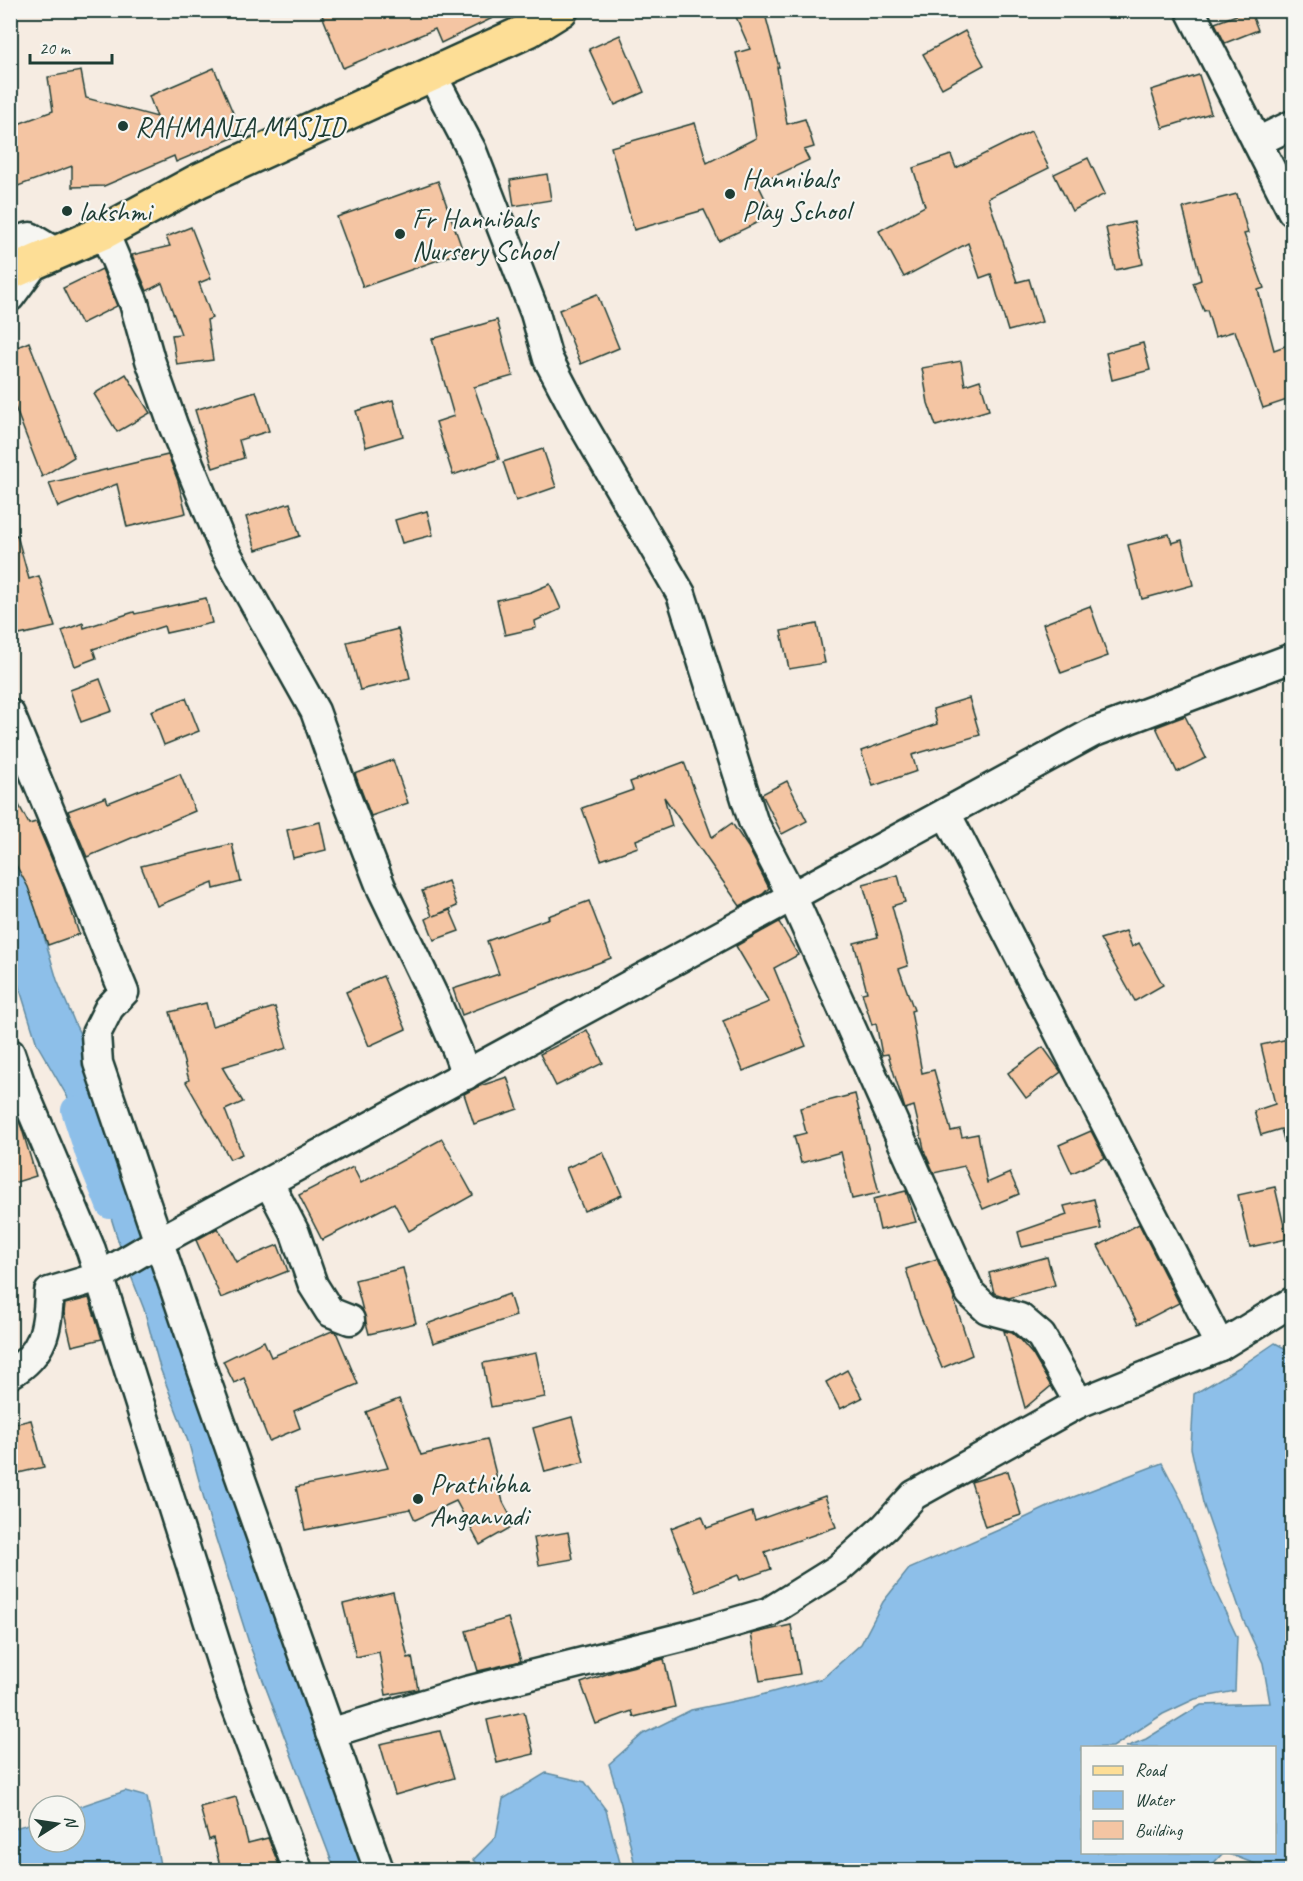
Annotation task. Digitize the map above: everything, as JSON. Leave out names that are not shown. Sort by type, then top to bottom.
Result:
[{"type":"main road","points":[[33,263],[104,232],[198,181],[530,30],[561,10]]},
{"type":"street","points":[[1190,10],[1293,211]]},
{"type":"street","points":[[432,75],[476,161],[535,313],[548,359],[580,420],[681,594],[753,821],[792,896],[970,1293],[987,1309],[1020,1318],[1041,1336],[1079,1402]]},
{"type":"street","points":[[1257,142],[1293,125]]},
{"type":"street","points":[[104,232],[134,303],[150,360],[173,425],[224,549],[315,711],[381,887],[434,997],[466,1075]]},
{"type":"street","points":[[10,242],[30,237],[33,263],[10,297]]},
{"type":"street","points":[[10,1374],[39,1348],[48,1323],[49,1292],[99,1276],[1092,733],[1293,658]]},
{"type":"street","points":[[10,714],[124,992],[109,1008],[96,1034],[98,1063],[158,1242],[379,1870]]},
{"type":"street","points":[[946,813],[1220,1346]]},
{"type":"street","points":[[10,1053],[16,1087],[91,1250],[232,1695],[298,1870]]},
{"type":"street","points":[[269,1183],[295,1233],[313,1285],[330,1312],[350,1320]]},
{"type":"street","points":[[330,1733],[467,1691],[692,1635],[769,1612],[838,1569],[885,1527],[914,1494],[1079,1402],[1220,1346],[1293,1302]]},
{"type":"water","points":[[10,822],[57,980],[76,1026],[98,1069],[388,1870],[335,1870],[250,1646],[209,1517],[189,1444],[160,1368],[144,1309],[122,1253],[96,1169],[68,1098],[37,1044],[11,961]]},
{"type":"water","points":[[1275,1343],[1292,1352],[1292,1870],[1263,1870],[1255,1864],[1230,1854],[1276,1854],[1276,1746],[1128,1746],[1146,1739],[1201,1705],[1270,1703],[1263,1663],[1243,1619],[1203,1503],[1191,1448],[1194,1394]]},
{"type":"water","points":[[1162,1463],[1182,1501],[1213,1586],[1237,1637],[1235,1691],[1195,1699],[1163,1714],[1115,1746],[1081,1746],[1081,1854],[1222,1854],[1207,1870],[636,1870],[609,1764],[643,1734],[691,1710],[754,1697],[823,1678],[861,1644],[883,1602],[909,1569],[1050,1506]]},
{"type":"water","points":[[546,1773],[585,1782],[606,1810],[622,1870],[483,1870],[473,1860],[496,1837],[503,1799]]},
{"type":"water","points":[[125,1791],[147,1797],[161,1870],[11,1870],[11,1829],[27,1824],[27,1854],[87,1854],[87,1804]]},
{"type":"building","points":[[320,10],[509,10],[441,43],[435,29],[343,68]]},
{"type":"building","points":[[733,10],[764,10],[779,67],[777,67],[787,124],[805,119],[814,147],[804,150],[809,160],[758,184],[773,215],[719,241],[704,210],[634,230],[611,147],[695,123],[707,163],[756,138],[749,97],[736,53],[750,49]]},
{"type":"building","points":[[1250,10],[1258,30],[1225,43],[1215,23]]},
{"type":"building","points":[[965,31],[984,65],[942,88],[923,54]]},
{"type":"building","points":[[620,35],[644,92],[615,105],[589,49]]},
{"type":"building","points":[[214,68],[242,134],[176,162],[174,156],[104,186],[72,187],[72,166],[10,189],[10,127],[53,111],[48,77],[81,71],[86,98],[157,117],[149,96]]},
{"type":"building","points":[[1199,75],[1211,113],[1163,128],[1151,90]]},
{"type":"building","points":[[1031,131],[1049,168],[988,198],[1017,282],[1029,279],[1042,322],[1008,331],[991,274],[980,278],[968,243],[904,277],[879,231],[925,206],[913,168],[951,155],[956,168]]},
{"type":"building","points":[[1088,158],[1105,194],[1072,211],[1054,174]]},
{"type":"building","points":[[547,174],[551,200],[514,206],[510,180]]},
{"type":"building","name":"Fr Hannibals Nursery School","points":[[438,181],[463,251],[363,287],[337,217]]},
{"type":"building","points":[[1237,194],[1248,233],[1244,234],[1264,288],[1258,290],[1274,350],[1293,343],[1293,398],[1263,408],[1235,331],[1215,337],[1207,310],[1204,311],[1193,283],[1201,280],[1183,208]]},
{"type":"building","points":[[1134,222],[1143,264],[1115,270],[1106,228]]},
{"type":"building","points":[[191,227],[211,278],[199,283],[212,318],[207,320],[213,360],[177,365],[172,335],[181,334],[162,283],[147,291],[132,255],[170,246],[166,237]]},
{"type":"building","points":[[102,269],[117,306],[81,324],[63,288]]},
{"type":"building","points":[[597,294],[619,348],[581,364],[559,310]]},
{"type":"building","points":[[497,320],[513,376],[474,387],[499,459],[453,475],[436,422],[454,416],[432,339]]},
{"type":"building","points":[[29,342],[74,457],[42,477],[10,394],[10,350]]},
{"type":"building","points":[[1143,343],[1150,370],[1112,380],[1106,353]]},
{"type":"building","points":[[961,361],[965,385],[980,380],[989,410],[936,426],[928,403],[922,368]]},
{"type":"building","points":[[126,374],[150,413],[117,432],[94,394]]},
{"type":"building","points":[[256,391],[269,431],[239,440],[244,458],[213,468],[195,410]]},
{"type":"building","points":[[393,400],[403,436],[366,447],[356,411]]},
{"type":"building","points":[[543,449],[556,487],[516,501],[503,462]]},
{"type":"building","points":[[168,455],[178,481],[186,513],[127,527],[117,484],[58,507],[49,483]]},
{"type":"building","points":[[290,503],[300,536],[256,550],[246,517]]},
{"type":"building","points":[[427,511],[433,535],[402,543],[395,520]]},
{"type":"building","points":[[1169,534],[1172,543],[1182,540],[1193,585],[1142,599],[1128,545]]},
{"type":"building","points":[[17,535],[29,579],[39,576],[55,627],[19,635],[10,607],[10,536]]},
{"type":"building","points":[[550,584],[561,609],[535,621],[536,628],[505,635],[497,600],[531,592]]},
{"type":"building","points":[[206,598],[212,623],[166,633],[164,626],[93,649],[96,658],[75,666],[62,631],[83,623],[84,628],[134,612],[135,614]]},
{"type":"building","points":[[1090,606],[1108,656],[1061,673],[1043,624]]},
{"type":"building","points":[[817,624],[825,663],[789,669],[781,631]]},
{"type":"building","points":[[398,629],[410,678],[360,690],[347,642]]},
{"type":"building","points":[[100,679],[112,711],[81,722],[70,690]]},
{"type":"building","points":[[186,698],[199,731],[164,745],[151,711]]},
{"type":"building","points":[[969,698],[980,735],[912,755],[917,771],[873,786],[861,751],[937,724],[933,709]]},
{"type":"building","points":[[1185,716],[1206,758],[1177,772],[1156,727]]},
{"type":"building","points":[[393,760],[408,803],[371,816],[355,774]]},
{"type":"building","points":[[684,762],[712,837],[732,823],[748,847],[769,888],[763,894],[740,906],[664,797],[672,826],[636,840],[638,847],[601,860],[582,808],[633,790],[630,782]]},
{"type":"building","points":[[180,774],[195,811],[87,857],[68,811],[106,797],[108,803]]},
{"type":"building","points":[[787,781],[807,821],[782,834],[762,794]]},
{"type":"building","points":[[10,788],[29,824],[36,822],[64,888],[79,934],[48,945],[28,887],[10,854]]},
{"type":"building","points":[[320,822],[326,850],[293,858],[287,830]]},
{"type":"building","points":[[232,844],[241,882],[214,889],[213,883],[157,906],[141,866]]},
{"type":"building","points":[[898,875],[905,902],[892,906],[908,966],[899,969],[914,1010],[911,1011],[922,1073],[934,1070],[951,1131],[960,1129],[962,1137],[978,1134],[987,1183],[1010,1173],[1019,1194],[983,1209],[964,1166],[934,1173],[925,1153],[914,1106],[905,1109],[888,1054],[882,1055],[876,1023],[872,1025],[862,993],[867,992],[854,943],[878,937],[863,884]]},
{"type":"building","points":[[448,881],[457,906],[434,916],[450,910],[459,931],[434,940],[426,919],[432,916],[422,891]]},
{"type":"building","points":[[589,901],[611,958],[462,1015],[453,989],[499,974],[487,941]]},
{"type":"building","points":[[779,922],[798,955],[774,968],[806,1046],[743,1071],[723,1021],[769,1002],[736,946]]},
{"type":"building","points":[[1126,931],[1132,947],[1139,943],[1163,985],[1135,1001],[1100,939]]},
{"type":"building","points":[[383,976],[406,1029],[369,1046],[346,992]]},
{"type":"building","points":[[206,1003],[212,1026],[275,1007],[287,1048],[222,1067],[243,1102],[225,1110],[242,1154],[230,1159],[186,1082],[189,1080],[170,1012]]},
{"type":"building","points":[[587,1030],[603,1063],[556,1086],[540,1054]]},
{"type":"building","points":[[1293,1038],[1293,1139],[1284,1140],[1281,1129],[1261,1135],[1254,1111],[1275,1104],[1261,1045]]},
{"type":"building","points":[[1043,1047],[1061,1072],[1026,1098],[1008,1073]]},
{"type":"building","points":[[507,1077],[518,1109],[474,1124],[464,1094]]},
{"type":"building","points":[[855,1094],[879,1193],[852,1199],[841,1152],[801,1163],[794,1136],[806,1133],[800,1108]]},
{"type":"building","points":[[10,1110],[14,1110],[22,1129],[36,1176],[10,1184]]},
{"type":"building","points":[[1091,1131],[1105,1158],[1072,1173],[1059,1145]]},
{"type":"building","points":[[442,1139],[473,1195],[409,1231],[394,1203],[322,1240],[299,1195],[353,1167],[361,1183]]},
{"type":"building","points":[[603,1152],[622,1195],[584,1211],[566,1168]]},
{"type":"building","points":[[1275,1187],[1287,1239],[1250,1247],[1238,1195]]},
{"type":"building","points":[[906,1191],[916,1222],[880,1230],[873,1199]]},
{"type":"building","points":[[1094,1199],[1101,1229],[1022,1247],[1018,1232],[1067,1215],[1064,1206]]},
{"type":"building","points":[[1139,1224],[1179,1303],[1138,1324],[1098,1246]]},
{"type":"building","points":[[218,1228],[236,1262],[278,1245],[288,1271],[221,1298],[196,1240]]},
{"type":"building","points":[[1047,1257],[1055,1285],[1009,1298],[994,1293],[989,1273]]},
{"type":"building","points":[[937,1259],[952,1293],[972,1355],[942,1368],[920,1315],[906,1269]]},
{"type":"building","points":[[403,1268],[416,1323],[369,1334],[355,1280]]},
{"type":"building","points":[[509,1294],[516,1316],[433,1343],[427,1324]]},
{"type":"building","points":[[89,1298],[102,1339],[72,1346],[64,1313],[65,1304]]},
{"type":"building","points":[[332,1331],[336,1332],[358,1384],[294,1411],[300,1428],[269,1441],[244,1378],[234,1383],[223,1361],[264,1341],[271,1357]]},
{"type":"building","points":[[1004,1331],[1012,1333],[1033,1355],[1051,1386],[1025,1408]]},
{"type":"building","points":[[536,1353],[545,1397],[491,1407],[483,1363]]},
{"type":"building","points":[[847,1370],[862,1398],[840,1409],[826,1382]]},
{"type":"building","points":[[399,1399],[421,1455],[487,1439],[503,1502],[515,1525],[480,1545],[456,1501],[415,1520],[410,1509],[305,1530],[296,1487],[388,1468],[366,1412]]},
{"type":"building","points":[[572,1417],[584,1462],[545,1472],[533,1428]]},
{"type":"building","points":[[31,1420],[44,1467],[10,1475],[10,1425]]},
{"type":"building","points":[[1008,1471],[1021,1515],[985,1527],[971,1482]]},
{"type":"building","points":[[825,1496],[836,1527],[765,1552],[771,1569],[740,1580],[738,1575],[696,1592],[671,1528],[702,1516],[707,1528],[752,1512],[755,1521]]},
{"type":"building","points":[[568,1532],[573,1559],[539,1565],[534,1538]]},
{"type":"building","points":[[393,1592],[408,1658],[412,1657],[418,1689],[386,1695],[379,1652],[356,1657],[343,1604]]},
{"type":"building","points":[[508,1618],[521,1661],[478,1671],[466,1631]]},
{"type":"building","points":[[791,1625],[800,1674],[760,1681],[751,1634]]},
{"type":"building","points":[[664,1659],[675,1707],[634,1717],[632,1711],[596,1724],[581,1683],[615,1671]]},
{"type":"building","points":[[524,1712],[534,1754],[497,1763],[487,1720]]},
{"type":"building","points":[[440,1731],[454,1778],[395,1795],[380,1744]]},
{"type":"building","points":[[236,1797],[248,1843],[268,1838],[281,1870],[221,1870],[213,1838],[209,1840],[200,1807]]},
{"type":"waterway","points":[[75,1110],[110,1205]]},
{"type":"place","name":"RAHMANIA MASJID","points":[[123,126]]},
{"type":"place","name":"Hannibals Play School","points":[[730,194]]},
{"type":"place","name":"lakshmi","points":[[67,211]]},
{"type":"place","name":"Fr Hannibals Nursery School","points":[[400,234]]},
{"type":"place","name":"Prathibha Anganvadi","points":[[418,1499]]}]
